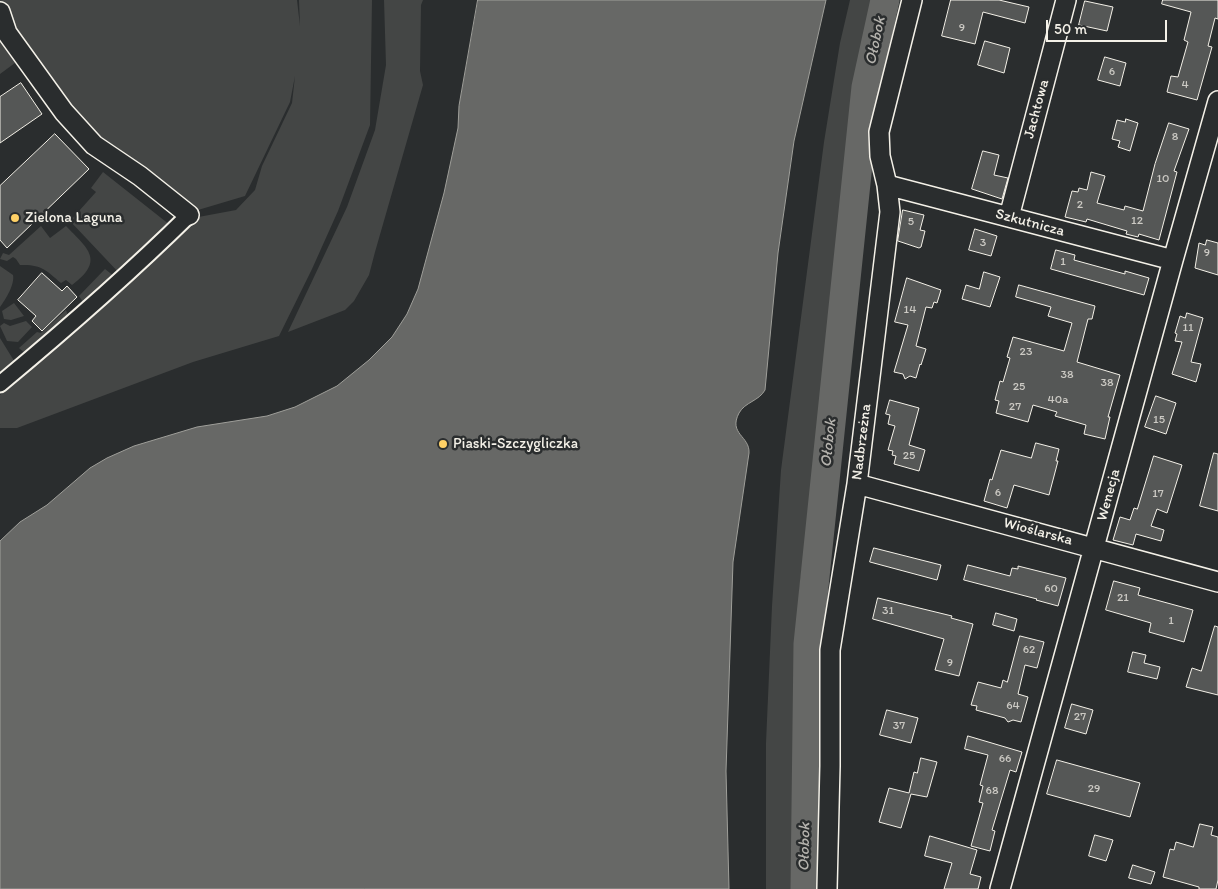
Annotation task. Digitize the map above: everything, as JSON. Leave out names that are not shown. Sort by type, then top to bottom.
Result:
[{"type":"street","name":"Nadbrzeżna","points":[[827,889],[830,650],[857,484],[890,212],[880,156],[879,132],[912,0]]},
{"type":"street","name":"Jachtowa","points":[[1009,217],[1066,0]]},
{"type":"street","points":[[0,12],[7,33],[64,112],[94,145],[140,176],[189,215],[62,333],[0,384]]},
{"type":"street","name":"Wenecja","points":[[1000,889],[1172,260],[1218,101]]},
{"type":"street","name":"Szkutnicza","points":[[886,185],[1172,260]]},
{"type":"street","name":"Wioślarska","points":[[857,484],[1095,547],[1218,582]]},
{"type":"shaded area","points":[[0,0],[297,0],[300,26],[299,0],[372,0],[370,125],[338,211],[279,336],[193,362],[17,428],[0,428],[0,395],[17,379],[193,218],[236,210],[255,190],[262,166],[292,103],[295,76],[290,102],[245,196],[198,210],[160,185],[103,142],[19,60],[0,74]]},
{"type":"shaded area","points":[[384,0],[423,0],[421,5],[420,71],[423,85],[369,275],[354,301],[345,310],[288,332],[347,207],[375,130],[386,65]]},
{"type":"shaded area","name":"Piaski-Szczygliczka","points":[[478,0],[826,0],[794,141],[778,253],[765,390],[759,397],[742,409],[736,420],[736,426],[748,447],[749,453],[733,562],[726,771],[729,889],[0,889],[0,541],[20,522],[47,505],[90,468],[107,458],[134,446],[197,427],[267,416],[295,407],[337,386],[369,360],[392,337],[407,314],[418,289],[444,193],[458,128],[459,106]]},
{"type":"shaded area","points":[[850,0],[876,0],[860,76],[848,155],[833,280],[815,466],[800,584],[796,647],[798,889],[766,889],[766,743],[772,606],[781,470],[824,142],[840,43]]},
{"type":"shaded area","points":[[103,172],[170,225],[120,274],[70,221],[96,192],[91,188]]},
{"type":"shaded area","points":[[41,226],[50,238],[66,226],[81,241],[90,254],[91,261],[88,268],[72,285],[66,280],[61,283],[47,271],[38,267],[20,265],[13,257],[7,261],[0,259],[3,253],[9,255]]},
{"type":"shaded area","points":[[0,266],[13,275],[13,283],[0,307]]},
{"type":"shaded area","points":[[105,269],[115,277],[85,305],[79,296]]},
{"type":"shaded area","points":[[14,303],[24,316],[11,320],[4,319],[2,311]]},
{"type":"shaded area","points":[[66,310],[70,322],[27,355],[19,348],[37,332],[41,333]]},
{"type":"shaded area","points":[[26,321],[32,327],[18,342],[7,341],[0,326],[4,323],[10,326]]},
{"type":"shaded area","points":[[0,338],[16,364],[0,379]]},
{"type":"building","points":[[951,0],[999,0],[1029,7],[1025,23],[983,12],[975,44],[942,36]]},
{"type":"building","points":[[1163,0],[1218,0],[1218,19],[1215,18],[1208,46],[1212,47],[1197,100],[1167,92],[1171,76],[1178,77],[1188,42],[1184,40],[1191,12],[1162,4]]},
{"type":"building","points":[[1085,1],[1113,7],[1107,31],[1079,25]]},
{"type":"building","points":[[985,41],[1010,48],[1004,73],[978,65]]},
{"type":"building","points":[[1105,57],[1126,63],[1120,86],[1098,80]]},
{"type":"building","points":[[21,83],[42,114],[0,143],[0,97]]},
{"type":"building","points":[[1126,119],[1138,123],[1130,151],[1118,147],[1120,141],[1112,139],[1117,120],[1125,122]]},
{"type":"building","points":[[1169,123],[1189,129],[1174,171],[1177,172],[1159,240],[1139,234],[1138,237],[1126,234],[1127,231],[1087,219],[1086,222],[1065,217],[1072,191],[1078,192],[1079,188],[1087,190],[1091,172],[1105,176],[1097,203],[1124,210],[1125,206],[1143,211],[1155,164]]},
{"type":"building","points":[[55,134],[89,169],[7,248],[0,240],[0,186]]},
{"type":"building","points":[[983,151],[999,155],[994,175],[1008,178],[1002,199],[972,189]]},
{"type":"building","points":[[903,210],[924,215],[920,230],[925,231],[921,247],[919,248],[898,241]]},
{"type":"building","points":[[975,229],[997,236],[991,256],[969,250]]},
{"type":"building","points":[[1207,240],[1218,243],[1218,275],[1195,268],[1199,243],[1205,245]]},
{"type":"building","points":[[1056,250],[1075,255],[1074,260],[1125,274],[1125,271],[1149,278],[1144,295],[1051,269]]},
{"type":"building","points":[[984,272],[1000,277],[990,307],[962,299],[966,285],[979,289]]},
{"type":"building","points":[[42,273],[62,291],[67,286],[77,297],[42,331],[32,321],[36,316],[18,300]]},
{"type":"building","points":[[907,278],[941,290],[937,303],[934,302],[932,308],[926,307],[916,346],[926,349],[916,378],[910,376],[905,379],[903,374],[894,372],[908,325],[895,322]]},
{"type":"building","points":[[1019,285],[1095,306],[1092,319],[1088,319],[1077,362],[1120,375],[1108,417],[1110,417],[1105,439],[1084,434],[1086,425],[1055,416],[1057,412],[1033,405],[1028,422],[996,413],[999,401],[995,400],[1000,381],[1003,382],[1010,358],[1007,357],[1013,337],[1064,351],[1072,323],[1048,316],[1051,307],[1016,297]]},
{"type":"building","points":[[1187,313],[1203,318],[1191,362],[1201,364],[1196,382],[1172,374],[1182,342],[1175,341],[1177,334],[1175,333],[1180,316],[1185,318]]},
{"type":"building","points":[[1156,396],[1176,403],[1166,434],[1145,427]]},
{"type":"building","points":[[890,400],[919,408],[909,445],[925,450],[919,471],[894,464],[896,456],[892,455],[893,451],[888,450],[895,426],[888,424],[890,415],[886,414]]},
{"type":"building","points":[[1036,443],[1059,449],[1056,461],[1058,461],[1049,495],[1014,485],[1007,508],[984,501],[1001,450],[1031,458]]},
{"type":"building","points":[[1214,453],[1218,454],[1218,511],[1200,506]]},
{"type":"building","points":[[1154,456],[1182,465],[1167,513],[1157,509],[1151,526],[1164,530],[1161,541],[1136,534],[1133,545],[1113,540],[1120,517],[1130,520],[1134,508],[1137,509]]},
{"type":"building","points":[[874,548],[941,565],[937,580],[870,562]]},
{"type":"building","points":[[968,565],[1010,576],[1012,568],[1018,569],[1018,566],[1066,578],[1058,606],[964,580]]},
{"type":"building","points":[[1114,581],[1140,588],[1138,595],[1193,610],[1184,642],[1149,632],[1151,623],[1106,610]]},
{"type":"building","points":[[878,598],[952,616],[951,618],[973,624],[959,676],[935,670],[944,639],[873,619]]},
{"type":"building","points":[[996,613],[1017,619],[1014,631],[993,625]]},
{"type":"building","points":[[1215,626],[1218,627],[1218,695],[1186,687],[1192,668],[1201,671]]},
{"type":"building","points":[[1020,636],[1044,642],[1037,668],[1025,665],[1018,694],[1028,697],[1021,722],[1013,720],[1008,722],[1005,718],[976,710],[977,706],[971,705],[978,682],[1001,688],[1003,680],[1007,682]]},
{"type":"building","points":[[1133,652],[1146,655],[1144,663],[1160,667],[1157,679],[1128,672]]},
{"type":"building","points":[[1072,704],[1093,710],[1086,734],[1065,728]]},
{"type":"building","points":[[887,710],[918,718],[911,743],[880,735]]},
{"type":"building","points":[[968,736],[1022,752],[1016,772],[1010,770],[992,830],[995,831],[990,851],[971,846],[983,803],[979,802],[983,786],[980,785],[988,755],[965,749]]},
{"type":"building","points":[[921,758],[937,762],[927,797],[911,794],[901,828],[879,822],[889,788],[909,793],[914,772],[917,773]]},
{"type":"building","points":[[1057,760],[1140,783],[1130,817],[1047,794]]},
{"type":"building","points":[[1200,824],[1213,827],[1211,835],[1218,837],[1218,880],[1216,889],[1199,889],[1199,887],[1163,877],[1170,849],[1174,850],[1176,842],[1193,847]]},
{"type":"building","points":[[1095,835],[1113,840],[1106,861],[1089,856]]},
{"type":"building","points":[[930,836],[977,850],[970,874],[981,877],[978,889],[944,889],[952,863],[925,856]]},
{"type":"building","points":[[1133,865],[1155,872],[1151,884],[1129,878]]},
{"type":"waterway","name":"Ołobok","points":[[805,889],[808,644],[866,87],[885,0]]},
{"type":"place","name":"Zielona Laguna","points":[[15,218]]},
{"type":"place","name":"Piaski-Szczygliczka","points":[[443,444]]}]
